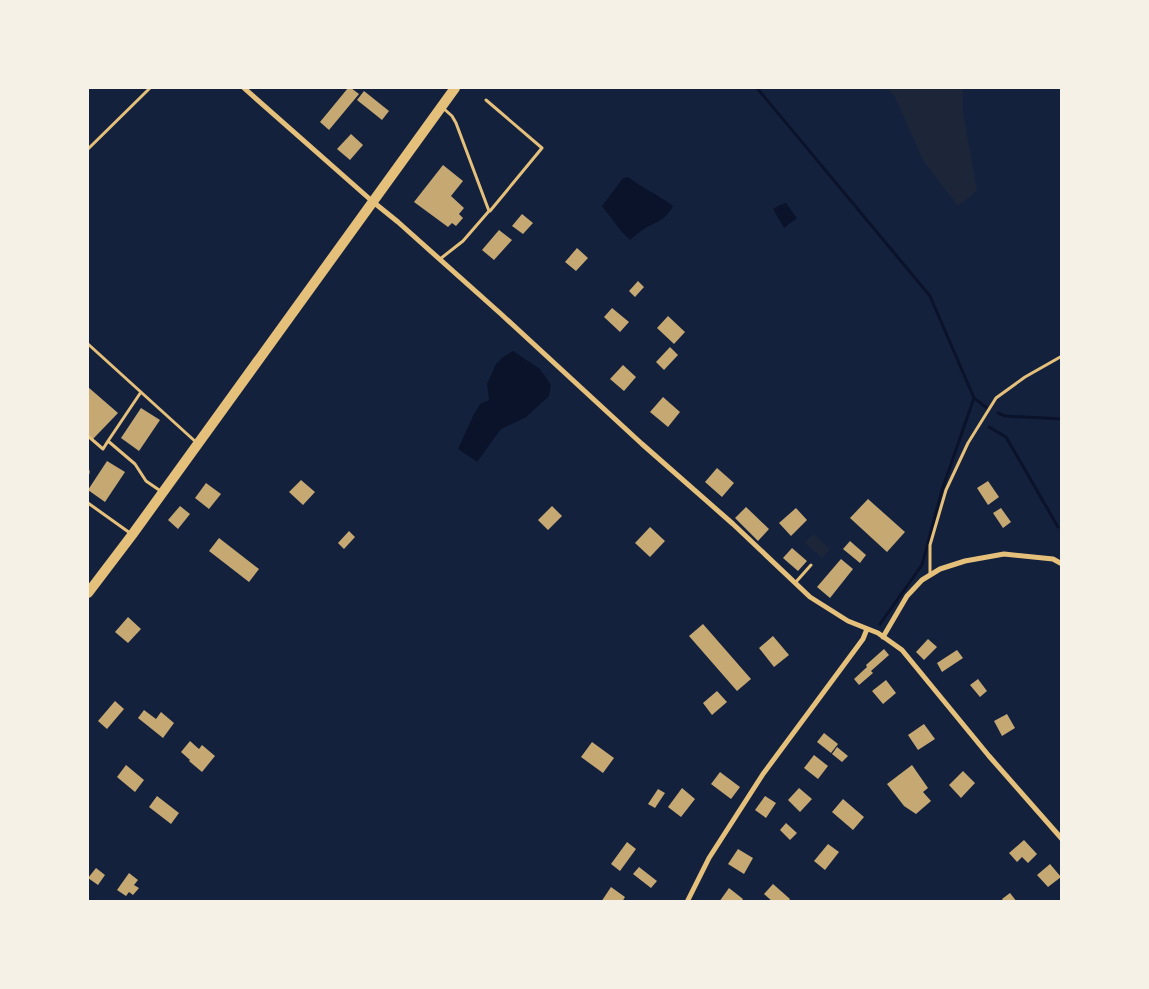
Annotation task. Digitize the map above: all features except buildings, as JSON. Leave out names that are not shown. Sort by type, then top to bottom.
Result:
[{"type":"main road","points":[[88,593],[455,88]]},
{"type":"street","points":[[244,88],[501,314],[628,431],[733,524],[810,597],[848,621],[878,633],[902,650],[995,763],[1062,839]]},
{"type":"street","points":[[883,637],[908,596],[922,580],[940,569],[965,561],[1004,554],[1053,559],[1062,564]]},
{"type":"street","points":[[687,902],[709,858],[763,774],[863,639],[867,628]]},
{"type":"lane","points":[[88,149],[150,88]]},
{"type":"lane","points":[[439,260],[463,241],[542,148],[486,100]]},
{"type":"lane","points":[[442,106],[456,123],[489,211]]},
{"type":"lane","points":[[88,344],[198,443]]},
{"type":"lane","points":[[930,575],[930,545],[946,490],[968,443],[996,398],[1062,356]]},
{"type":"lane","points":[[88,436],[103,449],[141,392]]},
{"type":"lane","points":[[108,441],[135,464],[146,481],[162,492]]},
{"type":"lane","points":[[88,503],[132,535]]},
{"type":"lane","points":[[795,583],[811,565]]},
{"type":"shaded area","points":[[887,88],[963,88],[963,112],[977,191],[958,206],[923,160],[894,95]]},
{"type":"shaded area","points":[[628,177],[673,206],[664,218],[642,230],[630,240],[602,206],[623,178]]},
{"type":"shaded area","points":[[786,203],[797,218],[784,228],[773,209]]},
{"type":"shaded area","points":[[513,351],[540,369],[551,385],[549,396],[526,417],[501,429],[477,462],[458,449],[480,404],[489,400],[487,384],[496,364]]},
{"type":"shaded area","points":[[813,534],[830,549],[822,558],[805,543]]},
{"type":"waterway","points":[[757,88],[930,296],[974,398],[987,408]]},
{"type":"waterway","points":[[880,624],[922,565],[942,490],[974,398]]},
{"type":"waterway","points":[[998,413],[1005,416],[1062,419]]},
{"type":"waterway","points":[[989,427],[1006,437],[1058,527]]}]
